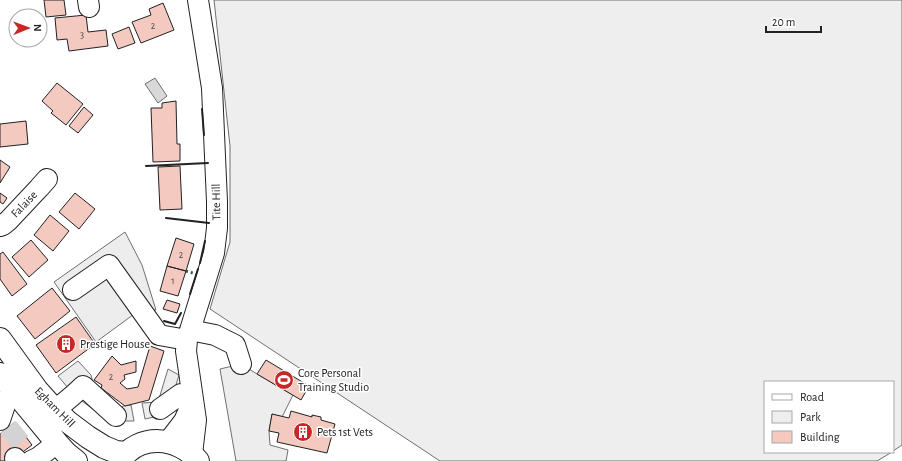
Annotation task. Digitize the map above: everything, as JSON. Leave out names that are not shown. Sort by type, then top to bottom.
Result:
[{"type":"main road","name":"Egham Hill","points":[[0,339],[37,390],[68,422],[88,437],[123,457]]},
{"type":"main road","name":"Egham Hill","points":[[0,374],[57,443],[76,461]]},
{"type":"main road","points":[[123,457],[146,442],[160,441],[180,446],[195,458]]},
{"type":"street","name":"Tite Hill","points":[[195,458],[196,420],[186,352],[189,335],[214,253],[217,228],[212,88],[198,0]]},
{"type":"street","name":"Falaise","points":[[0,226],[8,221],[47,179]]},
{"type":"street","points":[[73,290],[109,265],[159,335],[216,335],[235,345],[242,364]]},
{"type":"street","points":[[56,410],[83,386],[116,416]]},
{"type":"street","points":[[3,422],[7,399],[15,393]]},
{"type":"street","points":[[160,409],[181,394],[193,398],[184,421],[168,442]]},
{"type":"street","points":[[24,458],[39,457],[57,443]]},
{"type":"green space","points":[[214,0],[902,0],[902,445],[894,450],[894,381],[764,381],[764,453],[890,453],[877,461],[440,461],[210,309],[230,242],[230,146]]},
{"type":"shaded area","points":[[155,78],[167,96],[158,103],[145,84]]},
{"type":"shaded area","points":[[125,232],[142,265],[156,310],[141,309],[96,342],[54,282]]},
{"type":"shaded area","points":[[78,361],[91,375],[93,383],[101,388],[96,395],[119,411],[123,406],[131,405],[134,421],[117,421],[102,416],[74,395],[58,376]]},
{"type":"shaded area","points":[[241,364],[293,395],[282,417],[272,414],[269,431],[270,445],[288,450],[286,461],[236,461],[220,369]]},
{"type":"shaded area","points":[[168,369],[179,375],[171,401],[162,412],[154,417],[145,419],[142,403],[158,402]]},
{"type":"building","points":[[44,0],[64,0],[66,15],[48,17],[48,8],[45,8]]},
{"type":"building","points":[[163,3],[174,30],[141,43],[132,22],[151,15],[149,9]]},
{"type":"building","points":[[86,15],[88,32],[106,30],[108,46],[69,51],[67,39],[57,40],[55,18]]},
{"type":"building","points":[[129,27],[135,43],[118,49],[112,34]]},
{"type":"building","points":[[57,83],[83,104],[66,125],[51,113],[53,111],[42,101]]},
{"type":"building","points":[[176,101],[177,144],[180,144],[180,161],[153,162],[151,108],[162,108],[162,103]]},
{"type":"building","points":[[84,107],[93,115],[78,133],[69,126]]},
{"type":"building","points":[[26,121],[28,144],[0,147],[0,124]]},
{"type":"building","points":[[0,160],[10,167],[0,183]]},
{"type":"building","points":[[180,166],[182,209],[160,210],[158,167]]},
{"type":"building","points":[[0,193],[7,198],[3,204],[0,202]]},
{"type":"building","points":[[75,193],[95,209],[79,229],[59,212]]},
{"type":"building","points":[[50,215],[69,231],[53,251],[34,235]]},
{"type":"building","points":[[176,238],[194,244],[186,271],[167,266]]},
{"type":"building","points":[[31,240],[48,260],[29,277],[12,257]]},
{"type":"building","points":[[3,252],[27,284],[12,296],[0,279],[0,254]]},
{"type":"building","points":[[167,266],[186,271],[178,296],[160,291]]},
{"type":"building","points":[[52,288],[70,311],[35,339],[17,316]]},
{"type":"building","points":[[167,300],[180,304],[177,313],[163,309]]},
{"type":"building","name":"Prestige House","points":[[76,317],[95,344],[56,373],[36,345]]},
{"type":"building","points":[[150,346],[164,351],[149,400],[125,406],[101,388],[102,385],[94,380],[112,356],[121,365],[136,361],[136,372],[124,375],[125,379],[120,383],[127,389],[138,387]]},
{"type":"building","name":"Core Personal Training Studio","points":[[266,360],[309,386],[301,400],[257,374]]},
{"type":"building","name":"Pets 1st Vets","points":[[291,411],[312,417],[312,415],[321,417],[321,420],[335,424],[327,453],[277,442],[279,433],[269,431],[272,414],[289,418]]},
{"type":"building","points":[[15,422],[32,445],[11,461],[0,461],[0,434]]},
{"type":"tunnel","points":[[8,427],[26,449]]},
{"type":"hedge","points":[[186,271],[196,274]]},
{"type":"wall","points":[[202,109],[204,135]]},
{"type":"wall","points":[[146,166],[208,163]]},
{"type":"wall","points":[[166,218],[209,223]]},
{"type":"wall","points":[[200,263],[205,241]]},
{"type":"wall","points":[[190,294],[198,269]]},
{"type":"wall","points":[[164,321],[175,324],[181,313]]},
{"type":"place","name":"Prestige House","points":[[66,344]]},
{"type":"place","name":"Core Personal Training Studio","points":[[284,380]]},
{"type":"place","name":"Pets 1st Vets","points":[[303,432]]}]
